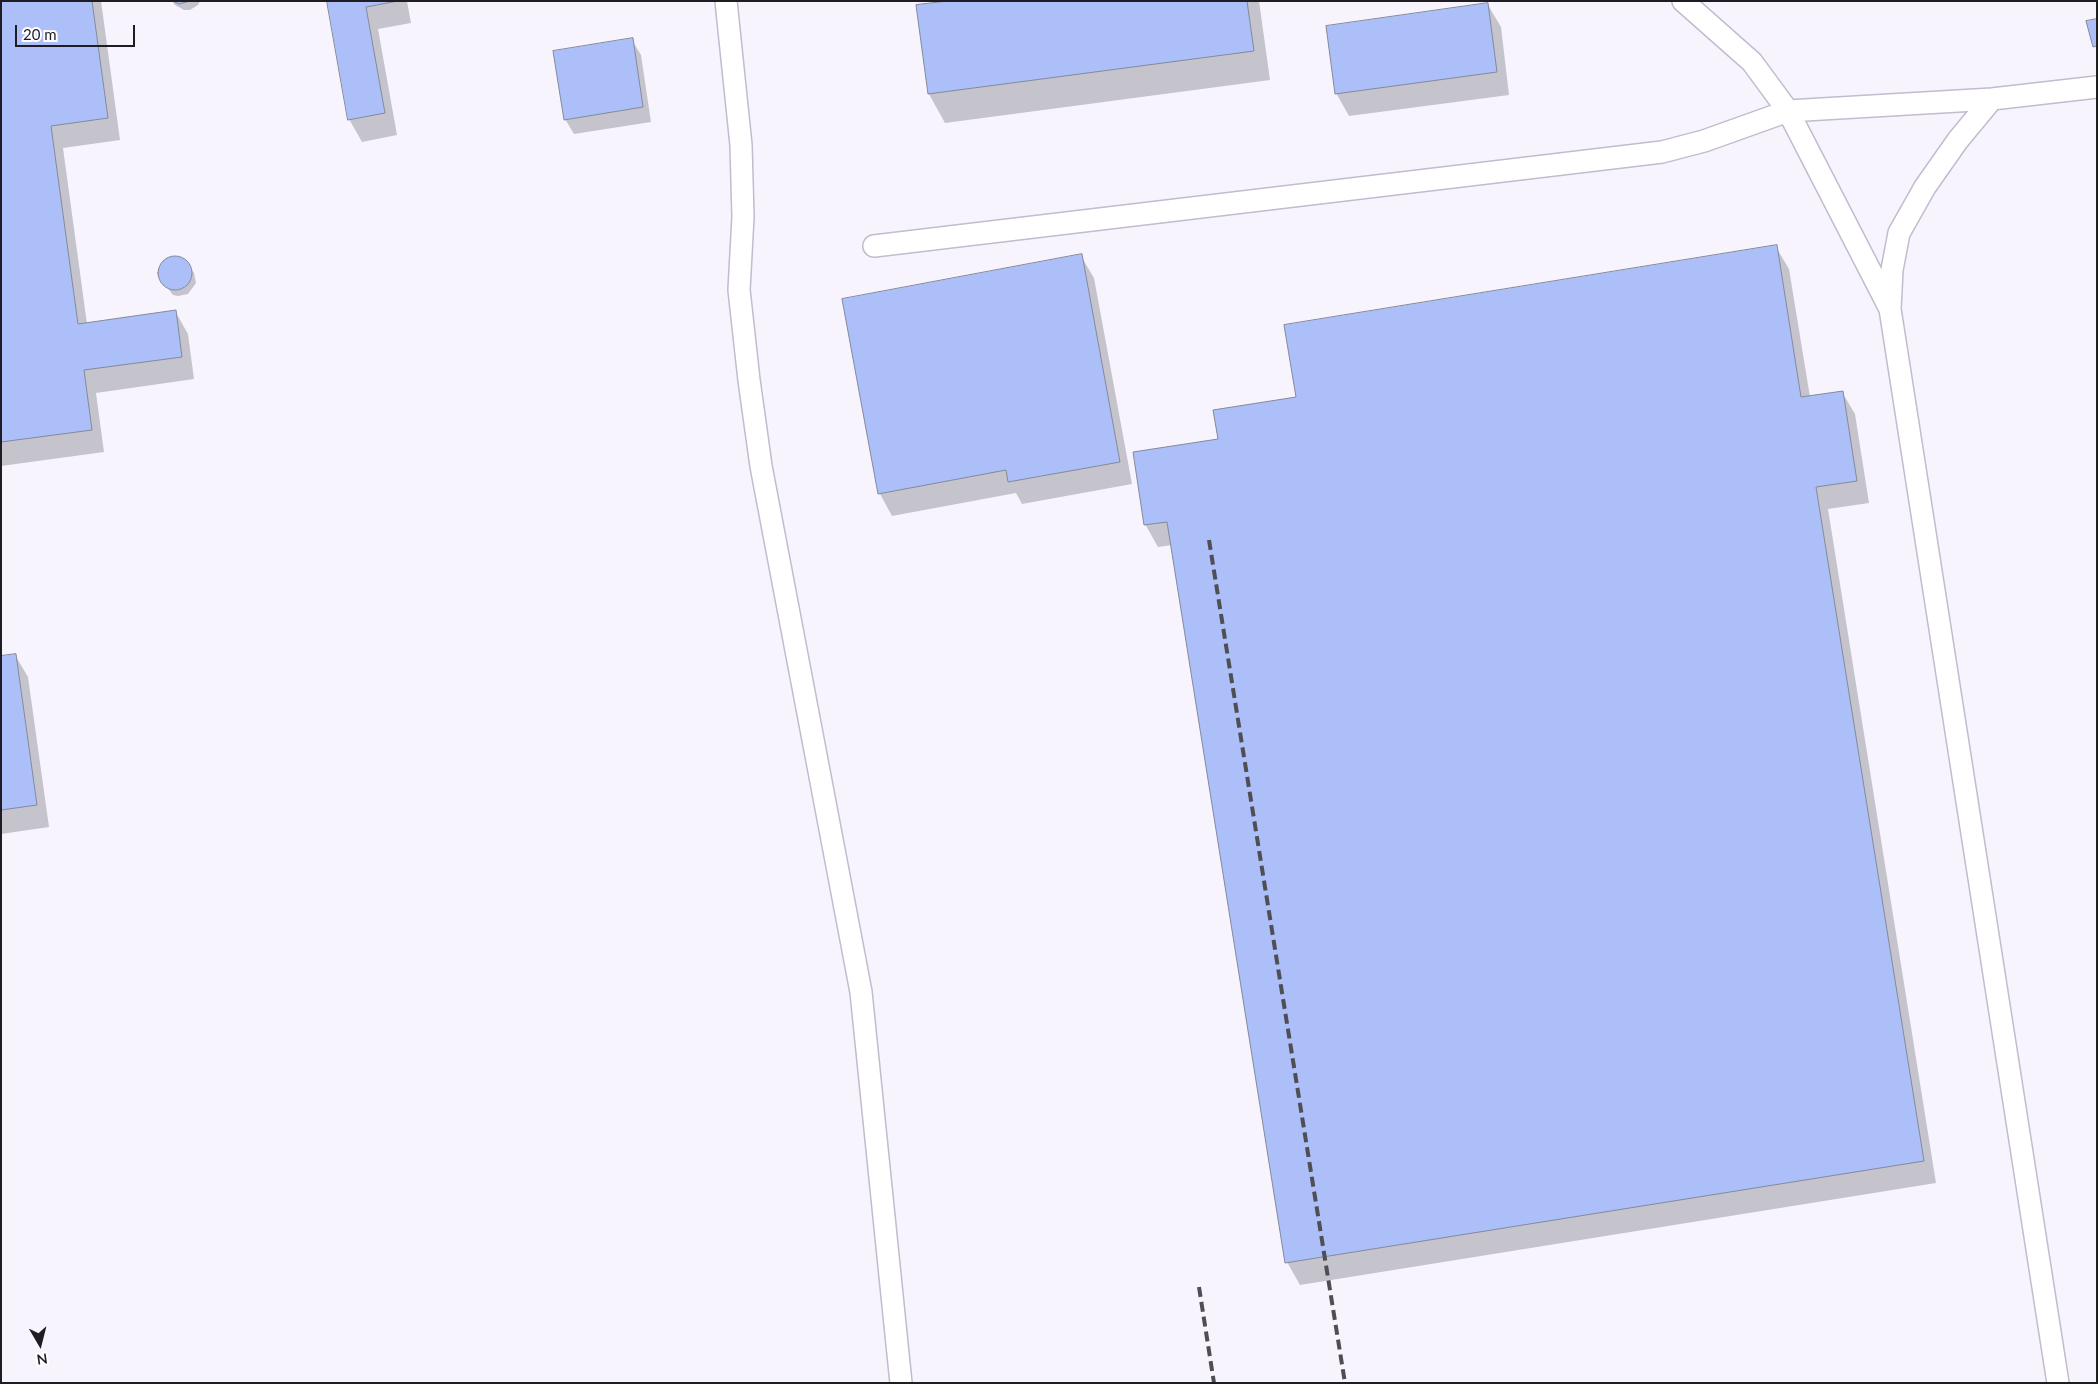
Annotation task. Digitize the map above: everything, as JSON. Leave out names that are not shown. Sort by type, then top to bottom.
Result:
[{"type":"lane","points":[[726,1],[741,145],[743,217],[739,290],[749,380],[761,466],[861,992],[901,1383]]},
{"type":"lane","points":[[1683,1],[1752,62],[1788,111],[1890,309]]},
{"type":"lane","points":[[874,246],[1662,152],[1704,141],[1788,111],[1992,99],[2097,87]]},
{"type":"lane","points":[[1992,99],[1958,140],[1924,187],[1899,233],[1892,270],[1890,309],[2058,1383]]},
{"type":"building","points":[[1,1],[92,1],[108,118],[51,126],[78,324],[176,310],[182,357],[84,370],[92,430],[1,442]]},
{"type":"building","points":[[173,1],[190,1],[179,4]]},
{"type":"building","points":[[327,1],[398,1],[366,7],[385,113],[348,120]]},
{"type":"building","points":[[948,1],[1247,1],[1254,51],[928,94],[916,5]]},
{"type":"building","points":[[1488,3],[1497,72],[1335,94],[1326,26]]},
{"type":"building","points":[[2097,19],[2097,46],[2093,47],[2086,21]]},
{"type":"building","points":[[633,38],[643,107],[564,120],[553,51]]},
{"type":"building","points":[[1777,245],[1801,397],[1843,391],[1857,481],[1816,487],[1924,1161],[1285,1263],[1167,522],[1144,525],[1133,452],[1218,439],[1213,410],[1296,397],[1284,325]]},
{"type":"building","points":[[1082,254],[1120,462],[1008,482],[1006,470],[878,494],[842,299]]},
{"type":"building","points":[[175,256],[187,261],[192,273],[187,285],[175,290],[163,285],[158,273],[163,261]]},
{"type":"building","points":[[16,654],[37,805],[1,810],[1,656]]},
{"type":"railway","points":[[1209,540],[1345,1383]]},
{"type":"railway","points":[[1199,1287],[1214,1383]]}]
